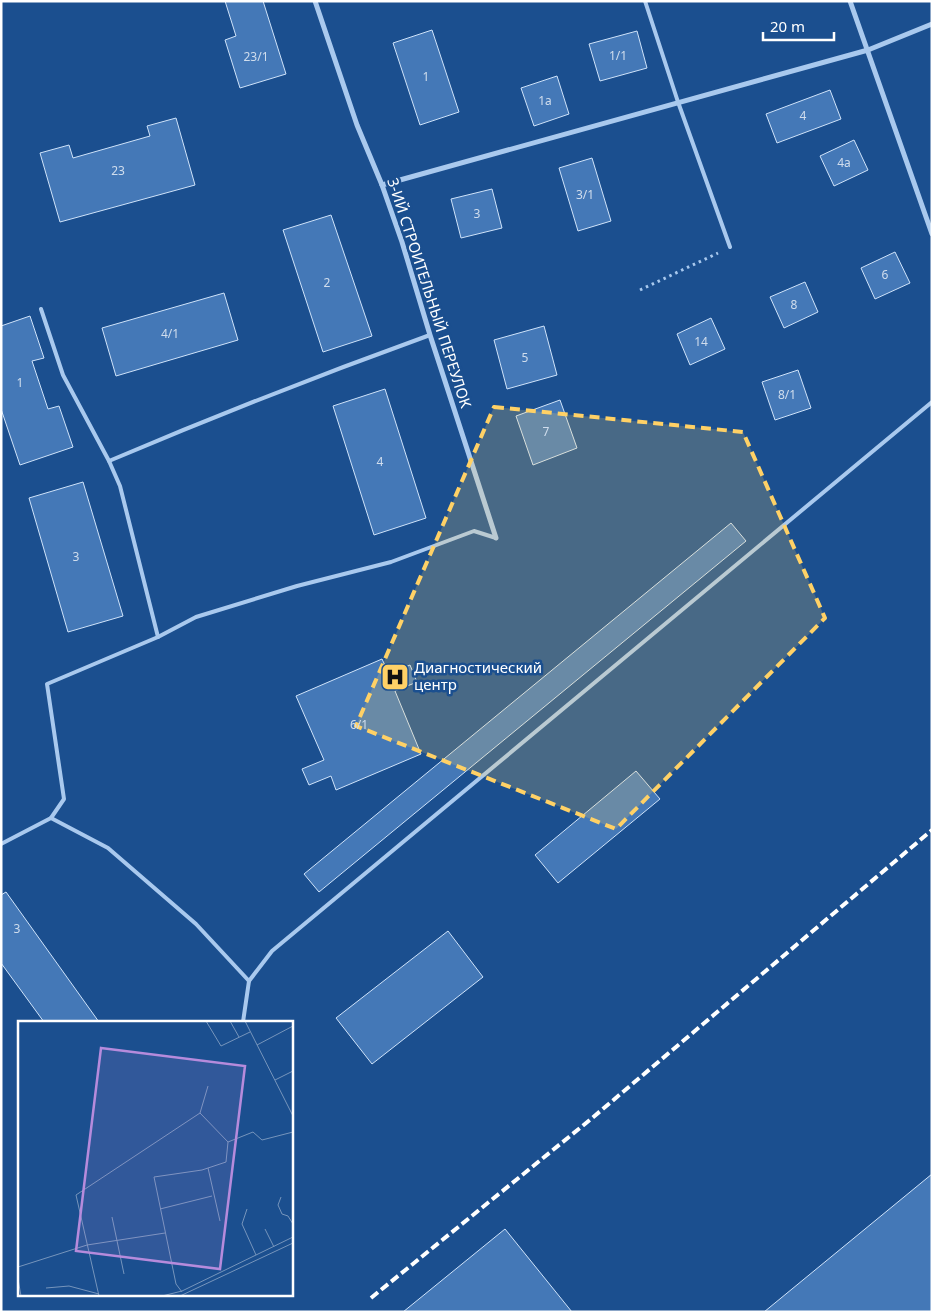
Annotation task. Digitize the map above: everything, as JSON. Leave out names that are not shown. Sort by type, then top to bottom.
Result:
[{"type":"street","name":"3-ИЙ СТРОИТЕЛЬНЫЙ ПЕРЕУЛОК","points":[[315,1],[357,125],[382,185],[402,242],[496,538]]},
{"type":"street","points":[[850,1],[932,234]]},
{"type":"street","points":[[382,185],[868,50],[932,24]]},
{"type":"lane","points":[[645,1],[678,102],[730,247]]},
{"type":"lane","points":[[41,309],[63,375],[109,461],[120,486],[158,637]]},
{"type":"lane","points":[[109,461],[228,410],[430,335]]},
{"type":"lane","points":[[243,1021],[249,981],[272,952],[932,402]]},
{"type":"lane","points":[[1,844],[51,818],[64,799],[47,684],[158,637],[196,617],[296,586],[391,562],[474,531],[496,538]]},
{"type":"lane","points":[[51,818],[108,848],[196,924],[249,981]]},
{"type":"path","points":[[640,290],[694,266],[730,247]]},
{"type":"highlighted area","points":[[494,407],[743,432],[825,618],[616,829],[356,726]]},
{"type":"building","points":[[225,1],[263,1],[286,74],[240,88],[225,40],[236,36]]},
{"type":"building","points":[[432,30],[459,112],[420,125],[393,43]]},
{"type":"building","points":[[637,31],[647,68],[600,81],[589,44]]},
{"type":"building","points":[[557,76],[569,114],[534,126],[521,88]]},
{"type":"building","points":[[830,90],[841,119],[777,143],[766,114]]},
{"type":"building","points":[[176,118],[195,185],[60,222],[40,153],[69,145],[73,158],[150,136],[147,126]]},
{"type":"building","points":[[854,140],[868,170],[834,186],[820,156]]},
{"type":"building","points":[[592,158],[611,221],[578,231],[559,168]]},
{"type":"building","points":[[492,189],[502,228],[461,238],[451,199]]},
{"type":"building","points":[[331,215],[372,336],[323,352],[283,230]]},
{"type":"building","points":[[895,252],[910,283],[875,299],[861,268]]},
{"type":"building","points":[[805,282],[818,312],[784,328],[770,297]]},
{"type":"building","points":[[224,293],[238,340],[116,376],[102,328]]},
{"type":"building","points":[[30,316],[44,358],[32,361],[48,409],[59,406],[73,447],[20,465],[1,409],[1,326]]},
{"type":"building","points":[[711,318],[725,349],[690,365],[677,334]]},
{"type":"building","points":[[544,326],[557,375],[507,389],[494,340]]},
{"type":"building","points":[[798,370],[811,408],[775,420],[762,382]]},
{"type":"building","points":[[385,389],[426,518],[374,535],[333,406]]},
{"type":"building","points":[[560,400],[577,448],[533,465],[516,416]]},
{"type":"building","points":[[83,482],[123,616],[68,632],[29,498]]},
{"type":"building","points":[[731,523],[746,541],[319,892],[304,874]]},
{"type":"building","points":[[382,659],[389,674],[410,665],[417,682],[395,691],[421,754],[336,790],[331,776],[309,785],[302,769],[324,760],[296,696]]},
{"type":"building","points":[[636,771],[660,799],[558,883],[535,855]]},
{"type":"building","points":[[6,892],[98,1021],[43,1021],[1,963],[1,895]]},
{"type":"building","points":[[448,931],[483,977],[372,1064],[336,1018]]},
{"type":"building","points":[[932,1174],[932,1312],[764,1312]]},
{"type":"building","points":[[505,1229],[572,1312],[403,1312]]},
{"type":"railway","points":[[371,1298],[591,1119],[932,830]]},
{"type":"place","name":"Диагностический центр","points":[[395,677]]}]
